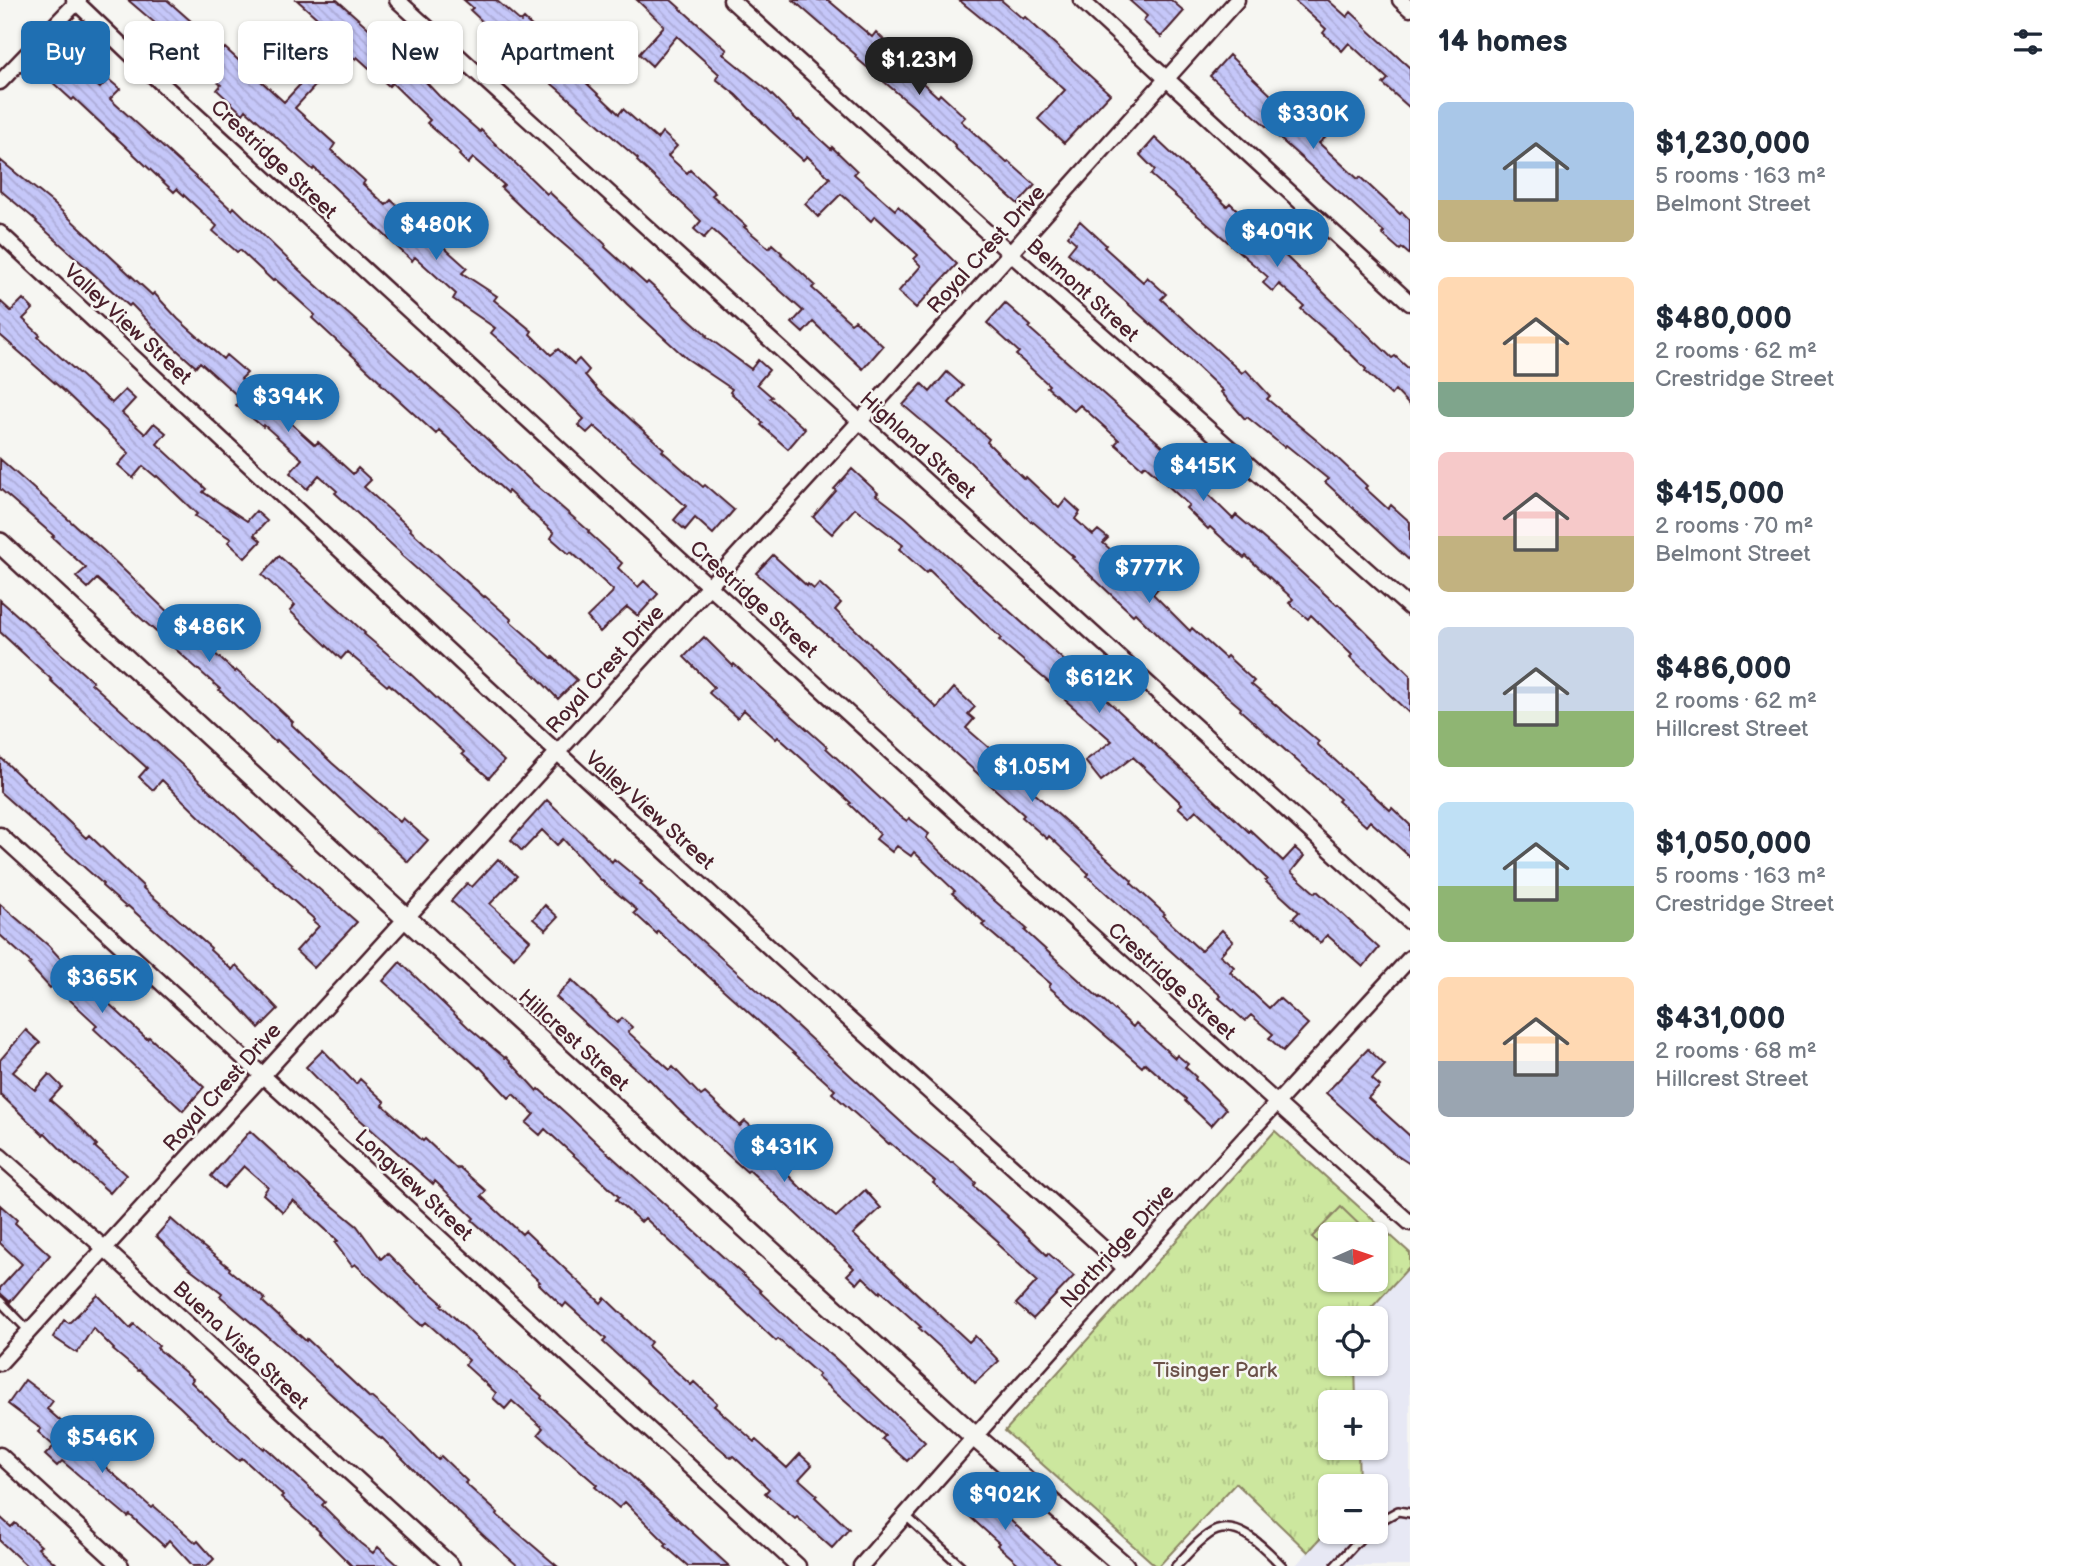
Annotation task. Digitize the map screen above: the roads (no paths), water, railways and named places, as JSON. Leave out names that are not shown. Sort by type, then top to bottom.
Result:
[{"type":"street","name":"Highland Street","points":[[397,0],[1410,922]]},
{"type":"street","name":"Belmont Street","points":[[731,0],[1010,253],[1410,608]]},
{"type":"street","points":[[1081,0],[1410,303]]},
{"type":"street","name":"Royal Crest Drive","points":[[0,1363],[558,754],[1237,0]]},
{"type":"street","points":[[1401,0],[1410,9]]},
{"type":"street","points":[[0,82],[76,1]]},
{"type":"street","name":"Crestridge Street","points":[[76,1],[159,82],[709,586],[1410,1223]]},
{"type":"street","name":"Valley View Street","points":[[0,233],[558,754],[1125,1268]]},
{"type":"street","name":"Hillcrest Street","points":[[0,542],[406,918],[974,1436],[1124,1566]]},
{"type":"street","name":"Longview Street","points":[[0,835],[798,1566]]},
{"type":"street","name":"Northridge Drive","points":[[861,1566],[1125,1268],[1410,958]]},
{"type":"street","name":"Buena Vista Street","points":[[0,1156],[453,1566]]},
{"type":"street","points":[[0,1455],[121,1566]]},
{"type":"lane","points":[[0,1301],[29,1331]]},
{"type":"lane","points":[[1388,1516],[1398,1511],[1410,1513]]},
{"type":"lane","points":[[905,1515],[961,1566]]},
{"type":"lane","points":[[1176,1566],[1210,1533],[1230,1528],[1252,1538],[1282,1566]]},
{"type":"lane","points":[[1335,1566],[1355,1544]]},
{"type":"park label","name":"Tisinger Park","points":[[1215,1370]]}]
